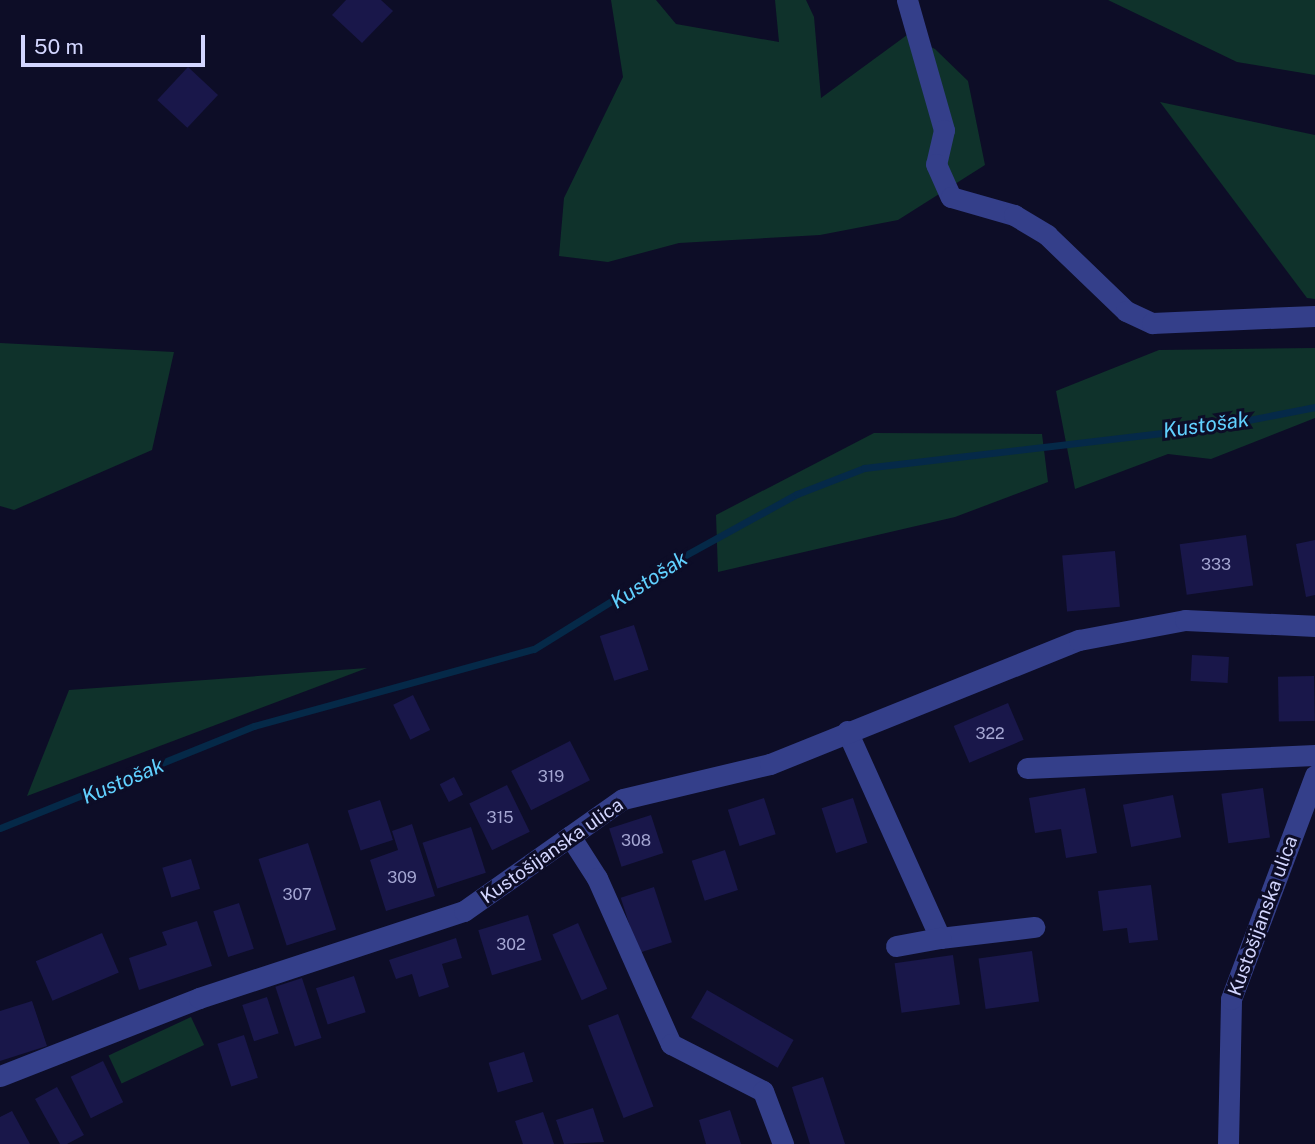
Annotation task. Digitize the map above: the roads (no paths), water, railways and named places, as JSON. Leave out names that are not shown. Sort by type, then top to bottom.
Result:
[{"type":"street","points":[[907,0],[944,130],[936,164],[951,197],[1014,215],[1036,228],[1117,304],[1152,323],[1315,316]]},
{"type":"street","name":"Kustošijanska ulica","points":[[0,1076],[222,990],[444,920],[490,897],[623,799],[770,764],[1003,667],[1119,628],[1198,620],[1315,626]]},
{"type":"street","points":[[847,731],[940,938]]},
{"type":"street","points":[[1027,768],[1315,755]]},
{"type":"street","name":"Kustošijanska ulica","points":[[1228,1144],[1231,999],[1315,775]]},
{"type":"street","points":[[570,836],[597,878],[671,1044],[763,1091],[783,1144]]},
{"type":"street","points":[[896,946],[1034,927]]},
{"type":"waterway","name":"Kustošak","points":[[0,828],[254,726],[534,649],[684,556],[797,494],[864,468],[1207,428],[1315,407]]}]
